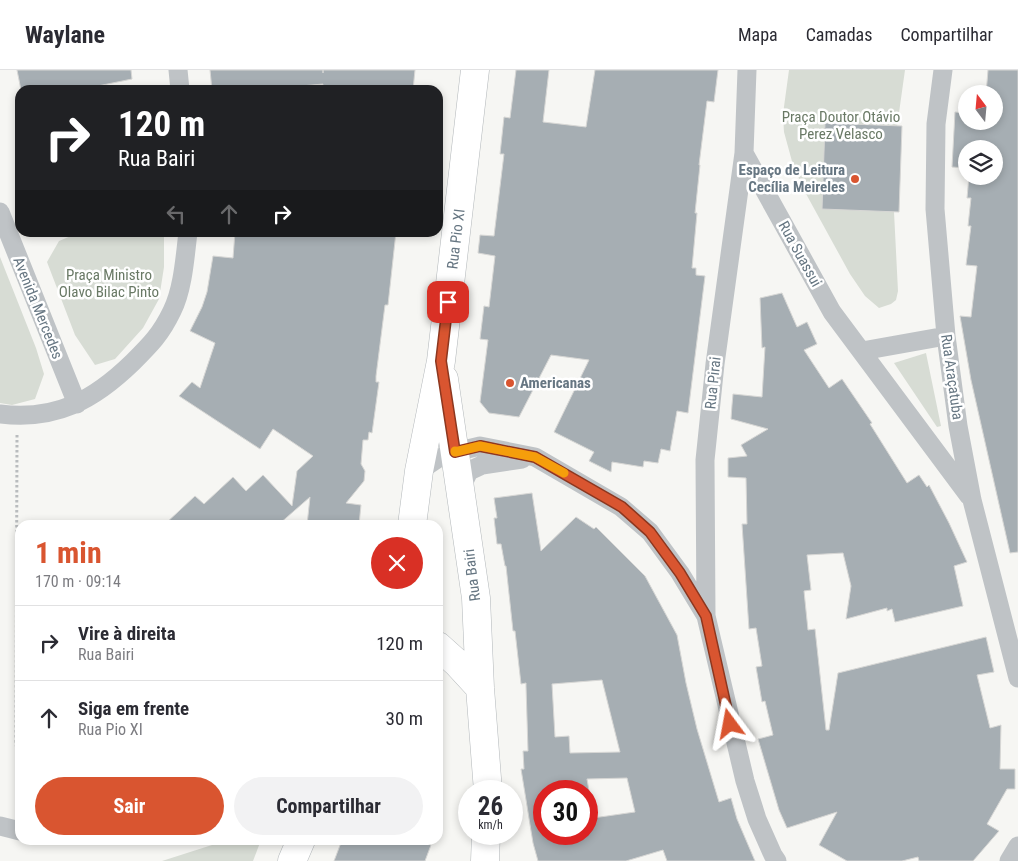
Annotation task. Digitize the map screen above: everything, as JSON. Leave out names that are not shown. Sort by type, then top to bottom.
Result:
[{"type":"main road","name":"Rua Pio XI","points":[[413,520],[418,471],[441,361],[475,70]]},
{"type":"main road","name":"Rua Bairi","points":[[441,361],[476,598],[480,688],[487,780]]},
{"type":"main road","points":[[443,650],[480,688]]},
{"type":"main road","points":[[292,861],[299,845]]},
{"type":"street","points":[[178,70],[180,85]]},
{"type":"street","points":[[744,153],[747,70]]},
{"type":"street","name":"Rua Araçatuba","points":[[943,70],[936,124],[935,209],[946,336],[958,426],[972,500],[1018,678]]},
{"type":"street","name":"Rua Suassui","points":[[744,153],[832,312],[972,500]]},
{"type":"street","name":"Rua Pirai","points":[[706,616],[705,460],[715,364],[744,153]]},
{"type":"street","name":"Avenida Mercedes","points":[[0,212],[77,404]]},
{"type":"street","points":[[8,415],[42,414],[77,404],[92,396],[116,378],[158,337],[173,309],[182,276],[187,237]]},
{"type":"street","points":[[862,351],[946,336]]},
{"type":"street","points":[[418,471],[437,459],[480,446],[535,457],[622,507],[650,532],[680,573],[706,616],[744,781],[757,819],[777,861]]},
{"type":"street","points":[[460,488],[469,472],[482,465],[535,457]]},
{"type":"street","points":[[0,826],[15,830]]},
{"type":"street","points":[[1009,861],[1018,846]]},
{"type":"path","points":[[8,415],[15,701]]},
{"type":"green space","name":"Praça Doutor Otávio Perez Velasco","points":[[789,70],[905,70],[897,127],[893,192],[898,291],[896,300],[891,304],[879,308],[865,296],[850,274],[805,192],[793,165],[784,132],[783,114]]},
{"type":"green space","name":"Praça Ministro Olavo Bilac Pinto","points":[[68,237],[164,237],[164,267],[159,299],[143,328],[115,359],[95,365],[75,335],[47,262],[59,241]]},
{"type":"green space","name":"Praça Ministro Olavo Bilac Pinto","points":[[0,257],[36,348],[44,374],[35,399],[12,405],[0,403]]},
{"type":"green space","points":[[926,353],[941,426],[937,427],[894,363]]},
{"type":"green space","points":[[212,845],[259,845],[253,861],[162,861]]},
{"type":"building","points":[[17,70],[131,70],[132,79],[103,85],[20,85]]},
{"type":"building","points":[[210,70],[415,70],[414,85],[212,85]]},
{"type":"building","points":[[516,70],[549,70],[543,122],[586,127],[595,70],[718,70],[714,102],[707,101],[699,165],[692,268],[696,268],[696,275],[705,276],[688,413],[677,411],[670,451],[661,449],[658,463],[644,461],[643,467],[612,462],[611,472],[589,461],[594,452],[554,432],[589,360],[551,355],[519,417],[489,413],[480,402],[488,340],[480,339],[484,306],[489,307],[495,256],[478,253],[480,235],[494,236],[504,154],[500,154],[504,117],[510,118]]},
{"type":"building","points":[[988,70],[1018,70],[1018,552],[1010,553],[971,380],[960,316],[971,317],[977,266],[966,265],[971,226],[968,226],[971,198],[967,198],[968,185],[1003,185],[1003,140],[958,140],[958,167],[952,167],[955,112],[958,112],[958,130],[1003,130],[1003,85],[987,85]]},
{"type":"building","points":[[825,123],[902,126],[899,212],[822,209]]},
{"type":"building","points":[[235,237],[395,237],[388,305],[385,305],[376,376],[376,382],[379,382],[372,433],[369,432],[368,440],[363,440],[361,464],[365,471],[364,481],[346,503],[361,505],[360,520],[308,520],[310,497],[284,520],[169,520],[195,496],[204,504],[233,477],[246,491],[263,475],[292,506],[297,471],[313,456],[273,429],[260,449],[179,396],[192,382],[200,388],[215,343],[190,331],[207,292],[213,256],[233,258]]},
{"type":"building","points":[[782,293],[797,327],[807,322],[817,344],[804,350],[829,388],[842,379],[872,423],[870,424],[907,483],[919,475],[927,487],[929,485],[967,562],[954,566],[963,606],[895,622],[892,609],[887,611],[887,608],[846,619],[851,586],[843,553],[807,555],[811,590],[804,591],[808,630],[815,629],[826,730],[829,730],[838,673],[986,637],[994,672],[977,675],[990,728],[1001,725],[1000,769],[1015,769],[1015,789],[1007,789],[987,824],[999,831],[973,861],[919,861],[918,857],[902,861],[847,861],[819,845],[837,812],[787,828],[779,810],[758,739],[773,735],[765,701],[762,702],[756,667],[762,666],[756,628],[749,629],[742,524],[747,524],[746,478],[728,477],[728,458],[747,456],[741,445],[768,429],[731,419],[733,394],[762,397],[765,347],[762,348],[760,298]]},
{"type":"building","points":[[532,493],[541,551],[576,517],[594,529],[596,527],[645,576],[677,635],[697,729],[719,802],[731,798],[737,819],[755,861],[667,861],[663,850],[626,861],[538,861],[534,845],[598,845],[598,817],[635,812],[627,778],[533,780],[533,843],[521,769],[524,769],[523,751],[528,751],[526,683],[521,684],[506,566],[501,544],[497,544],[494,518],[497,518],[494,498]],"holes":[[[602,680],[620,752],[570,753],[569,736],[555,737],[552,684]]]},
{"type":"building","points":[[340,845],[431,845],[425,861],[334,861]]},
{"type":"slow traffic","points":[[455,451],[480,446],[535,457],[564,473]]},
{"type":"place","name":"Espaço de Leitura Cecília Meireles","points":[[855,179]]},
{"type":"place","name":"Americanas","points":[[510,383]]},
{"type":"route","points":[[448,302],[441,361],[455,452],[480,446],[535,457],[622,507],[650,532],[680,573],[706,616],[730,724]]}]
